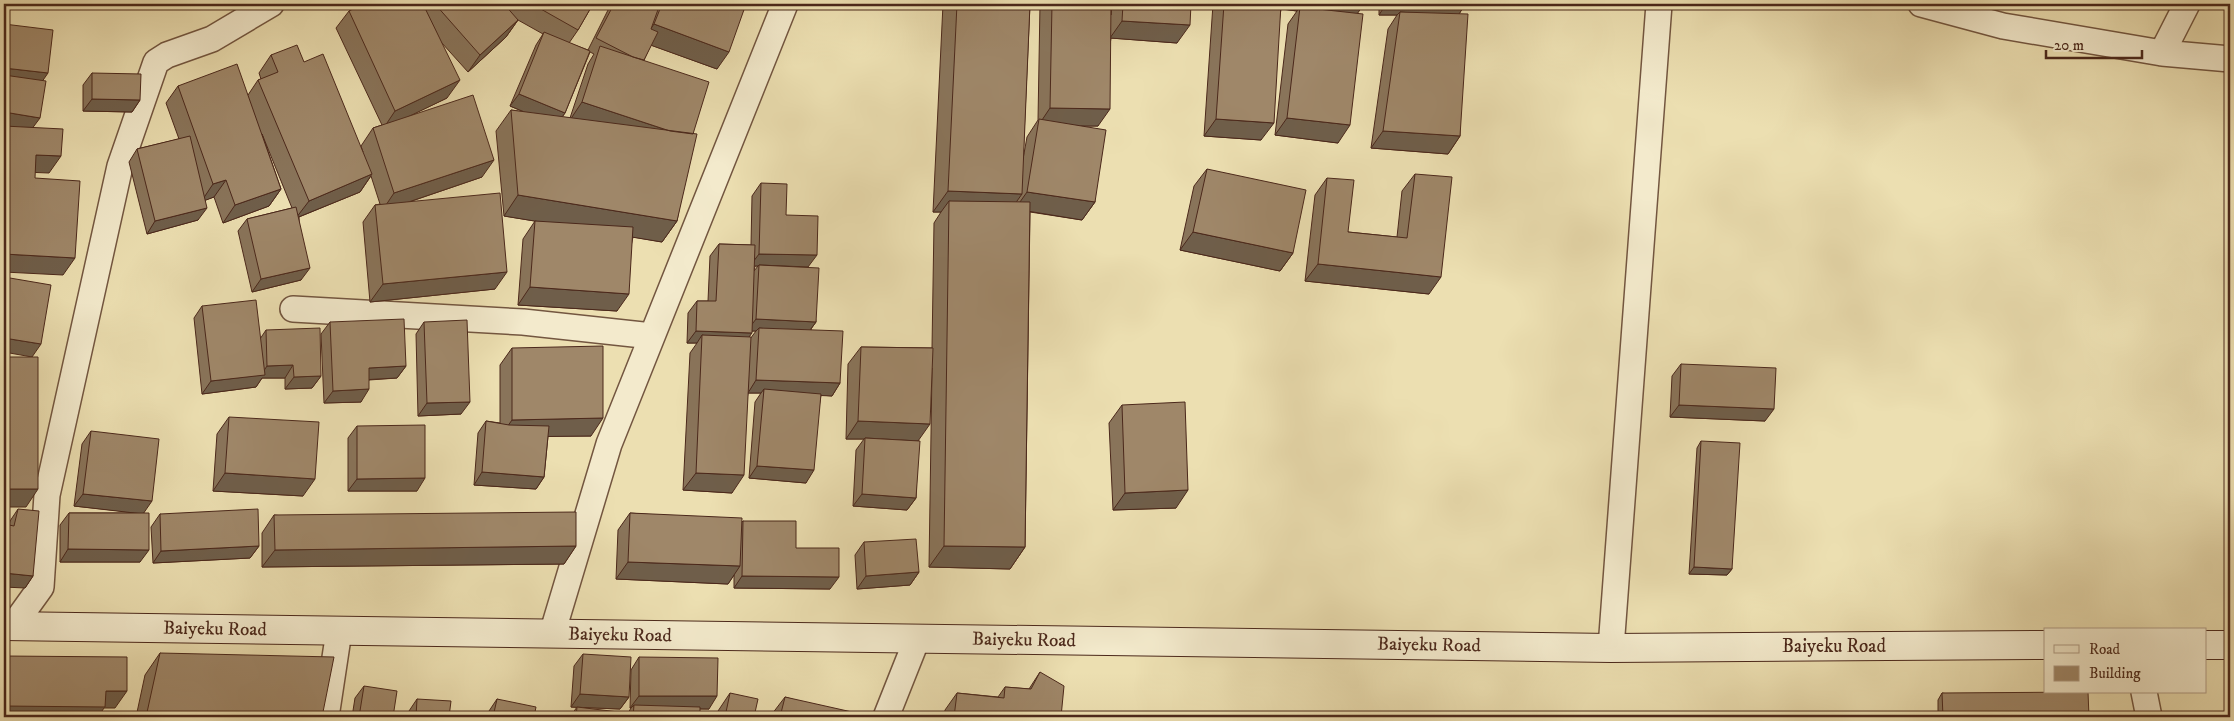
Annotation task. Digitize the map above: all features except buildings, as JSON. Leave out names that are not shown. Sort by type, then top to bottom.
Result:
[{"type":"main road","name":"Baiyeku Road","points":[[8,626],[1611,648],[2044,645]]},
{"type":"main road","points":[[2206,645],[2230,645]]},
{"type":"street","points":[[8,626],[41,586],[47,494],[120,166],[156,62],[167,55],[212,39],[271,4]]},
{"type":"street","points":[[552,634],[609,444],[785,4]]},
{"type":"street","points":[[1611,648],[1659,4]]},
{"type":"street","points":[[1921,4],[2002,26],[2162,53],[2230,59]]},
{"type":"street","points":[[2162,53],[2187,4]]},
{"type":"street","points":[[293,309],[523,322],[652,336]]},
{"type":"street","points":[[326,717],[339,630]]},
{"type":"street","points":[[886,717],[917,639]]},
{"type":"street","points":[[2144,694],[2149,717]]}]
